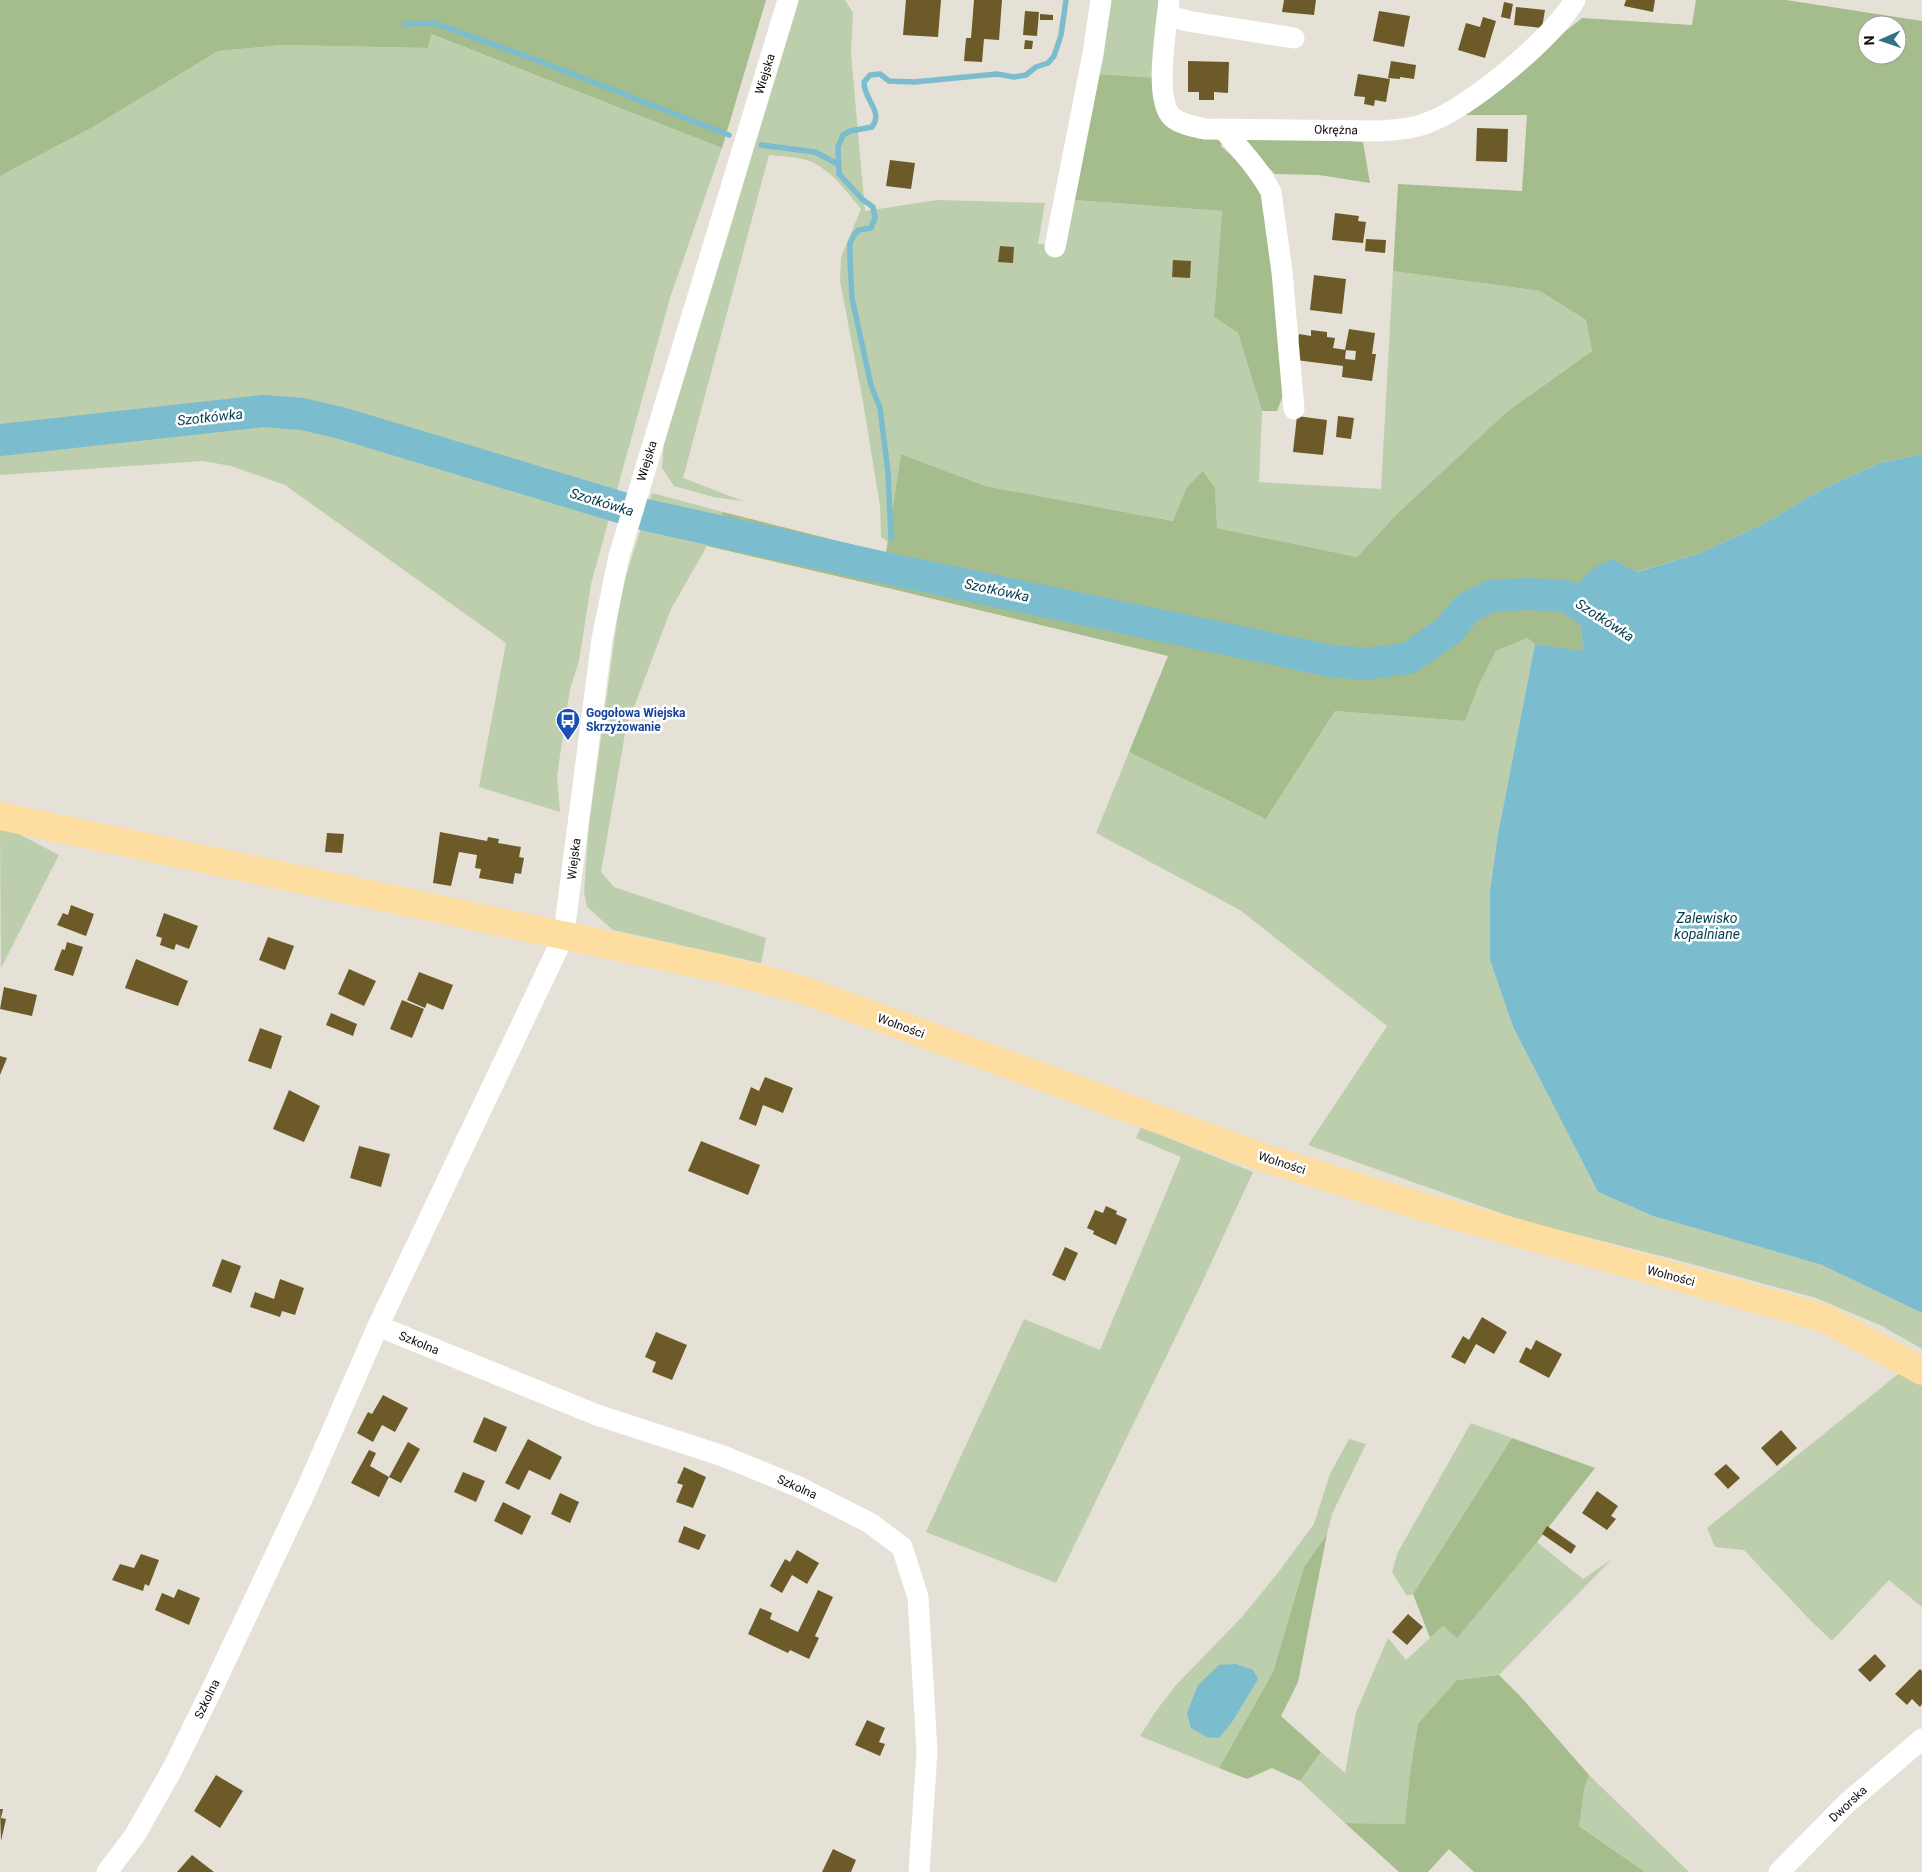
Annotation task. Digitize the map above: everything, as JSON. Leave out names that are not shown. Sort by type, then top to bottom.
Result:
[{"type":"main road","name":"Wolności","points":[[0,816],[727,970],[803,990],[1265,1158],[1420,1206],[1824,1318],[1922,1371]]},
{"type":"street","name":"Wiejska","points":[[550,966],[562,935],[572,874],[602,639],[612,583],[625,531],[788,0]]},
{"type":"street","points":[[1055,247],[1093,54],[1101,0]]},
{"type":"street","name":"Okrężna","points":[[1168,7],[1162,72],[1163,99],[1172,117],[1205,129],[1378,131],[1426,124],[1451,112],[1508,70],[1547,34],[1570,9],[1575,0]]},
{"type":"street","points":[[1168,7],[1187,21],[1294,38]]},
{"type":"street","points":[[1222,129],[1246,156],[1266,182],[1271,192],[1282,272],[1294,409]]},
{"type":"street","name":"Szkolna","points":[[107,1872],[135,1835],[173,1768],[308,1486],[378,1326],[550,966]]},
{"type":"street","name":"Szkolna","points":[[378,1326],[597,1415],[723,1456],[800,1487],[870,1523],[902,1547],[918,1597],[927,1751],[919,1872]]},
{"type":"street","name":"Dworska","points":[[1779,1872],[1847,1803],[1922,1739]]},
{"type":"green space","points":[[0,0],[766,0],[722,148],[431,34],[428,48],[282,45],[218,51],[93,127],[0,176]]},
{"type":"green space","points":[[796,0],[845,0],[853,13],[851,53],[865,211],[937,200],[1045,203],[1038,244],[1066,245],[1074,200],[1222,211],[1214,317],[1238,333],[1262,411],[1259,482],[1381,489],[1393,271],[1540,291],[1586,320],[1592,351],[1532,394],[1397,514],[1357,557],[1217,528],[1215,488],[1187,487],[1174,521],[985,486],[901,454],[888,542],[881,537],[880,506],[862,396],[840,281],[841,257],[861,209],[839,183],[820,166],[802,159],[769,155],[683,478],[743,501],[713,497],[674,486],[662,468],[664,442],[731,226]]},
{"type":"green space","points":[[1110,0],[1164,0],[1158,78],[1097,74]]},
{"type":"green space","points":[[1696,0],[1786,0],[1883,15],[1857,15],[1857,65],[1907,65],[1907,19],[1922,21],[1922,454],[1879,463],[1821,490],[1763,524],[1700,553],[1636,572],[1612,559],[1566,596],[1581,628],[1583,652],[1535,644],[1527,638],[1496,651],[1478,687],[1465,721],[1335,711],[1266,819],[1129,752],[1168,656],[707,546],[723,512],[886,553],[901,454],[985,486],[1173,521],[1187,487],[1203,471],[1215,488],[1217,528],[1357,557],[1397,514],[1507,412],[1592,351],[1586,320],[1540,291],[1393,271],[1398,184],[1522,191],[1527,115],[1461,115],[1582,18],[1692,25]]},
{"type":"green space","points":[[430,34],[722,148],[670,298],[591,584],[579,661],[570,689],[557,776],[560,812],[479,787],[506,643],[285,485],[231,466],[203,461],[0,475],[0,176],[93,127],[218,51],[282,45],[428,48]]},
{"type":"green space","points":[[1097,74],[1158,78],[1174,128],[1363,142],[1370,183],[1319,175],[1275,174],[1241,139],[1220,145],[1253,176],[1266,206],[1285,390],[1277,411],[1262,411],[1238,333],[1214,317],[1222,211],[1074,200]]},
{"type":"green space","points":[[652,493],[723,512],[707,546],[671,609],[626,728],[601,872],[614,887],[766,938],[761,963],[613,930],[587,907],[584,892],[589,825],[621,592]]},
{"type":"green space","points":[[1527,638],[1535,644],[1498,834],[1490,890],[1490,960],[1513,1027],[1598,1192],[1653,1216],[1822,1265],[1922,1313],[1922,1349],[1882,1326],[1816,1298],[1523,1221],[1308,1145],[1387,1026],[1240,910],[1096,833],[1129,752],[1266,819],[1335,711],[1465,721],[1478,687],[1496,651]]},
{"type":"green space","points":[[0,828],[11,830],[59,855],[1,968]]},
{"type":"green space","points":[[1141,1127],[1253,1172],[1199,1289],[1056,1583],[926,1532],[1024,1319],[1100,1350],[1181,1157],[1136,1138]]},
{"type":"green space","points":[[1902,1371],[1922,1381],[1922,1607],[1889,1580],[1832,1641],[1744,1550],[1715,1547],[1707,1528]]},
{"type":"green space","points":[[1471,1423],[1512,1438],[1413,1594],[1407,1596],[1392,1572],[1398,1552]]},
{"type":"green space","points":[[1512,1438],[1595,1468],[1537,1542],[1457,1638],[1443,1626],[1430,1638],[1413,1594]]},
{"type":"green space","points":[[1349,1439],[1366,1444],[1332,1514],[1327,1534],[1304,1567],[1273,1672],[1219,1768],[1140,1736],[1176,1685],[1242,1617],[1314,1524],[1330,1474]]},
{"type":"green space","points":[[1327,1534],[1298,1682],[1281,1716],[1321,1752],[1300,1781],[1272,1768],[1247,1779],[1219,1768],[1273,1672],[1304,1567]]},
{"type":"green space","points":[[1537,1542],[1583,1579],[1612,1559],[1499,1675],[1457,1680],[1408,1804],[1405,1824],[1345,1823],[1300,1781],[1321,1752],[1345,1773],[1356,1712],[1388,1638],[1406,1660],[1443,1626],[1457,1637]]},
{"type":"green space","points":[[1499,1675],[1520,1696],[1589,1775],[1584,1790],[1579,1826],[1645,1872],[1474,1872],[1449,1849],[1428,1872],[1399,1872],[1345,1823],[1405,1824],[1418,1724],[1457,1680]]},
{"type":"green space","points":[[1589,1775],[1689,1872],[1645,1872],[1578,1825],[1584,1790]]},
{"type":"water","name":"Zalewisko kopalniane","points":[[1922,454],[1922,1313],[1822,1265],[1653,1216],[1598,1192],[1513,1027],[1490,960],[1490,890],[1498,834],[1535,644],[1583,651],[1581,628],[1566,596],[1592,569],[1612,559],[1637,572],[1700,553],[1763,524],[1821,490],[1879,463]]},
{"type":"water","points":[[1236,1664],[1253,1670],[1258,1679],[1232,1722],[1219,1738],[1207,1737],[1191,1728],[1187,1713],[1198,1685],[1219,1665]]},
{"type":"building","points":[[906,0],[941,0],[938,37],[903,35]]},
{"type":"building","points":[[974,0],[1002,0],[999,40],[984,39],[982,62],[964,61],[966,38],[971,38]]},
{"type":"building","points":[[1284,0],[1316,0],[1314,15],[1282,12]]},
{"type":"building","points":[[1626,0],[1655,0],[1653,12],[1624,6]]},
{"type":"building","points":[[1504,2],[1513,4],[1510,19],[1501,17]]},
{"type":"building","points":[[1516,7],[1545,10],[1542,28],[1514,25]]},
{"type":"building","points":[[1025,11],[1039,12],[1037,36],[1023,35]]},
{"type":"building","points":[[1379,11],[1410,16],[1404,47],[1373,41]]},
{"type":"building","points":[[1040,14],[1053,15],[1053,20],[1040,20]]},
{"type":"building","points":[[1483,17],[1496,21],[1485,58],[1458,50],[1466,23],[1480,27]]},
{"type":"building","points":[[1025,40],[1033,41],[1032,49],[1024,49]]},
{"type":"building","points":[[1188,61],[1229,62],[1228,93],[1214,92],[1214,100],[1199,100],[1199,92],[1188,92]]},
{"type":"building","points":[[1391,61],[1416,65],[1414,79],[1388,78]]},
{"type":"building","points":[[1358,74],[1390,79],[1386,102],[1375,100],[1374,106],[1364,104],[1365,97],[1354,96]]},
{"type":"building","points":[[1477,128],[1508,129],[1507,162],[1476,161]]},
{"type":"building","points":[[890,160],[915,163],[911,189],[886,186]]},
{"type":"building","points":[[1335,213],[1359,216],[1358,221],[1366,222],[1363,243],[1332,240]]},
{"type":"building","points":[[1366,239],[1386,240],[1385,253],[1365,251]]},
{"type":"building","points":[[1000,246],[1014,247],[1013,263],[998,262]]},
{"type":"building","points":[[1173,260],[1191,261],[1190,278],[1172,277]]},
{"type":"building","points":[[1314,275],[1346,279],[1342,314],[1310,310]]},
{"type":"building","points":[[1349,329],[1375,333],[1372,354],[1376,354],[1372,381],[1342,377],[1343,366],[1296,360],[1299,334],[1311,336],[1311,330],[1327,332],[1327,337],[1335,338],[1333,348],[1345,350]],"holes":[[[1346,350],[1356,351],[1355,360],[1345,359]]]},
{"type":"building","points":[[1297,416],[1327,420],[1323,455],[1293,452]]},
{"type":"building","points":[[1338,416],[1354,418],[1351,439],[1336,437]]},
{"type":"building","points":[[440,832],[487,841],[488,837],[499,839],[498,843],[521,847],[519,857],[524,858],[521,874],[515,873],[513,884],[479,878],[481,869],[475,868],[477,855],[459,852],[451,886],[433,883]]},
{"type":"building","points":[[327,833],[344,834],[342,853],[325,852]]},
{"type":"building","points":[[71,905],[94,914],[86,936],[57,925],[63,913],[68,915]]},
{"type":"building","points":[[164,913],[198,926],[189,949],[176,944],[174,950],[160,945],[162,938],[156,936]]},
{"type":"building","points":[[268,937],[294,946],[285,970],[259,960]]},
{"type":"building","points":[[67,942],[83,947],[73,976],[54,970],[62,949],[65,950]]},
{"type":"building","points":[[136,959],[188,981],[178,1006],[125,988]]},
{"type":"building","points":[[349,969],[376,981],[364,1006],[338,994]]},
{"type":"building","points":[[419,972],[453,985],[443,1010],[427,1003],[425,1008],[407,1000]]},
{"type":"building","points":[[4,987],[37,995],[32,1016],[0,1009]]},
{"type":"building","points":[[402,1000],[424,1009],[412,1038],[390,1029]]},
{"type":"building","points":[[331,1013],[357,1024],[353,1036],[326,1025]]},
{"type":"building","points":[[260,1028],[282,1036],[271,1069],[248,1061]]},
{"type":"building","points":[[0,1056],[7,1058],[0,1075]]},
{"type":"building","points":[[765,1077],[793,1088],[783,1113],[763,1105],[756,1126],[739,1119],[751,1087],[759,1091]]},
{"type":"building","points":[[289,1090],[320,1106],[304,1142],[273,1129]]},
{"type":"building","points":[[701,1141],[760,1165],[748,1195],[688,1171]]},
{"type":"building","points":[[359,1146],[390,1154],[381,1187],[350,1178]]},
{"type":"building","points":[[1106,1206],[1117,1211],[1116,1214],[1127,1219],[1116,1245],[1093,1234],[1094,1231],[1087,1228],[1095,1210],[1103,1213]]},
{"type":"building","points":[[1065,1247],[1078,1253],[1065,1281],[1052,1275]]},
{"type":"building","points":[[222,1259],[241,1266],[231,1293],[212,1286]]},
{"type":"building","points":[[280,1279],[304,1288],[295,1315],[282,1311],[280,1317],[250,1307],[255,1292],[274,1299]]},
{"type":"building","points":[[1482,1317],[1507,1332],[1494,1354],[1476,1344],[1465,1364],[1451,1357],[1463,1336],[1469,1340]]},
{"type":"building","points":[[656,1332],[687,1345],[672,1380],[652,1372],[656,1362],[645,1357]]},
{"type":"building","points":[[1536,1340],[1562,1354],[1549,1378],[1519,1362],[1526,1347],[1531,1350]]},
{"type":"building","points":[[383,1395],[408,1408],[395,1432],[382,1425],[373,1442],[357,1433],[368,1412],[372,1414]]},
{"type":"building","points":[[484,1417],[507,1427],[496,1452],[473,1442]]},
{"type":"building","points":[[1781,1430],[1797,1448],[1777,1466],[1761,1448]]},
{"type":"building","points":[[528,1439],[562,1457],[550,1480],[529,1470],[519,1490],[505,1483]]},
{"type":"building","points":[[408,1442],[420,1449],[401,1483],[389,1477]]},
{"type":"building","points":[[369,1450],[376,1453],[370,1466],[389,1477],[379,1497],[351,1483]]},
{"type":"building","points":[[1726,1464],[1740,1478],[1728,1489],[1714,1474]]},
{"type":"building","points":[[684,1467],[706,1477],[693,1508],[676,1502],[683,1485],[677,1483]]},
{"type":"building","points":[[463,1472],[485,1481],[476,1502],[454,1492]]},
{"type":"building","points":[[1597,1491],[1618,1506],[1611,1516],[1616,1519],[1607,1530],[1582,1513]]},
{"type":"building","points":[[560,1493],[579,1502],[570,1523],[551,1514]]},
{"type":"building","points":[[503,1502],[531,1516],[522,1535],[494,1521]]},
{"type":"building","points":[[684,1526],[706,1535],[699,1550],[678,1542]]},
{"type":"building","points":[[1547,1526],[1576,1546],[1571,1554],[1542,1534]]},
{"type":"building","points":[[797,1550],[819,1563],[807,1584],[792,1575],[782,1593],[770,1586],[785,1559],[790,1562]]},
{"type":"building","points":[[141,1554],[159,1560],[149,1586],[145,1584],[143,1591],[112,1580],[120,1564],[134,1568]]},
{"type":"building","points":[[178,1589],[200,1598],[189,1625],[155,1610],[162,1593],[174,1598]]},
{"type":"building","points":[[818,1590],[833,1597],[815,1636],[819,1638],[809,1659],[790,1650],[788,1653],[748,1634],[760,1608],[772,1613],[770,1619],[798,1632]]},
{"type":"building","points":[[1408,1614],[1423,1627],[1407,1645],[1392,1632]]},
{"type":"building","points":[[1875,1654],[1886,1666],[1870,1682],[1858,1670]]},
{"type":"building","points":[[1920,1669],[1922,1671],[1922,1704],[1920,1707],[1912,1699],[1907,1705],[1895,1694]]},
{"type":"building","points":[[867,1720],[885,1728],[879,1742],[885,1744],[880,1756],[855,1745]]},
{"type":"building","points":[[216,1775],[243,1791],[220,1828],[194,1811]]},
{"type":"building","points":[[0,1809],[3,1809],[1,1818],[6,1819],[1,1841]]},
{"type":"building","points":[[833,1849],[856,1860],[851,1872],[822,1872]]},
{"type":"building","points":[[192,1855],[214,1872],[177,1872]]},
{"type":"waterway","points":[[891,538],[888,472],[880,408],[871,385],[852,298],[850,243],[859,230],[871,228],[875,218],[873,207],[862,199],[839,174],[838,147],[843,135],[850,131],[872,127],[875,121],[875,111],[867,95],[864,82],[870,75],[880,74],[889,81],[914,82],[997,74],[1014,77],[1026,75],[1036,67],[1048,63],[1054,56],[1061,35],[1066,0]]},
{"type":"waterway","points":[[405,24],[434,23],[539,61],[729,135]]},
{"type":"waterway","points":[[761,145],[815,152],[838,164]]},
{"type":"waterway","name":"Szotkówka","points":[[0,440],[264,411],[302,414],[341,423],[646,515],[890,569],[1331,661],[1366,664],[1409,658],[1449,630],[1467,608],[1491,596],[1526,594],[1566,596],[1604,620]]},
{"type":"place","name":"Gogołowa Wiejska Skrzyżowanie","points":[[568,741]]}]
